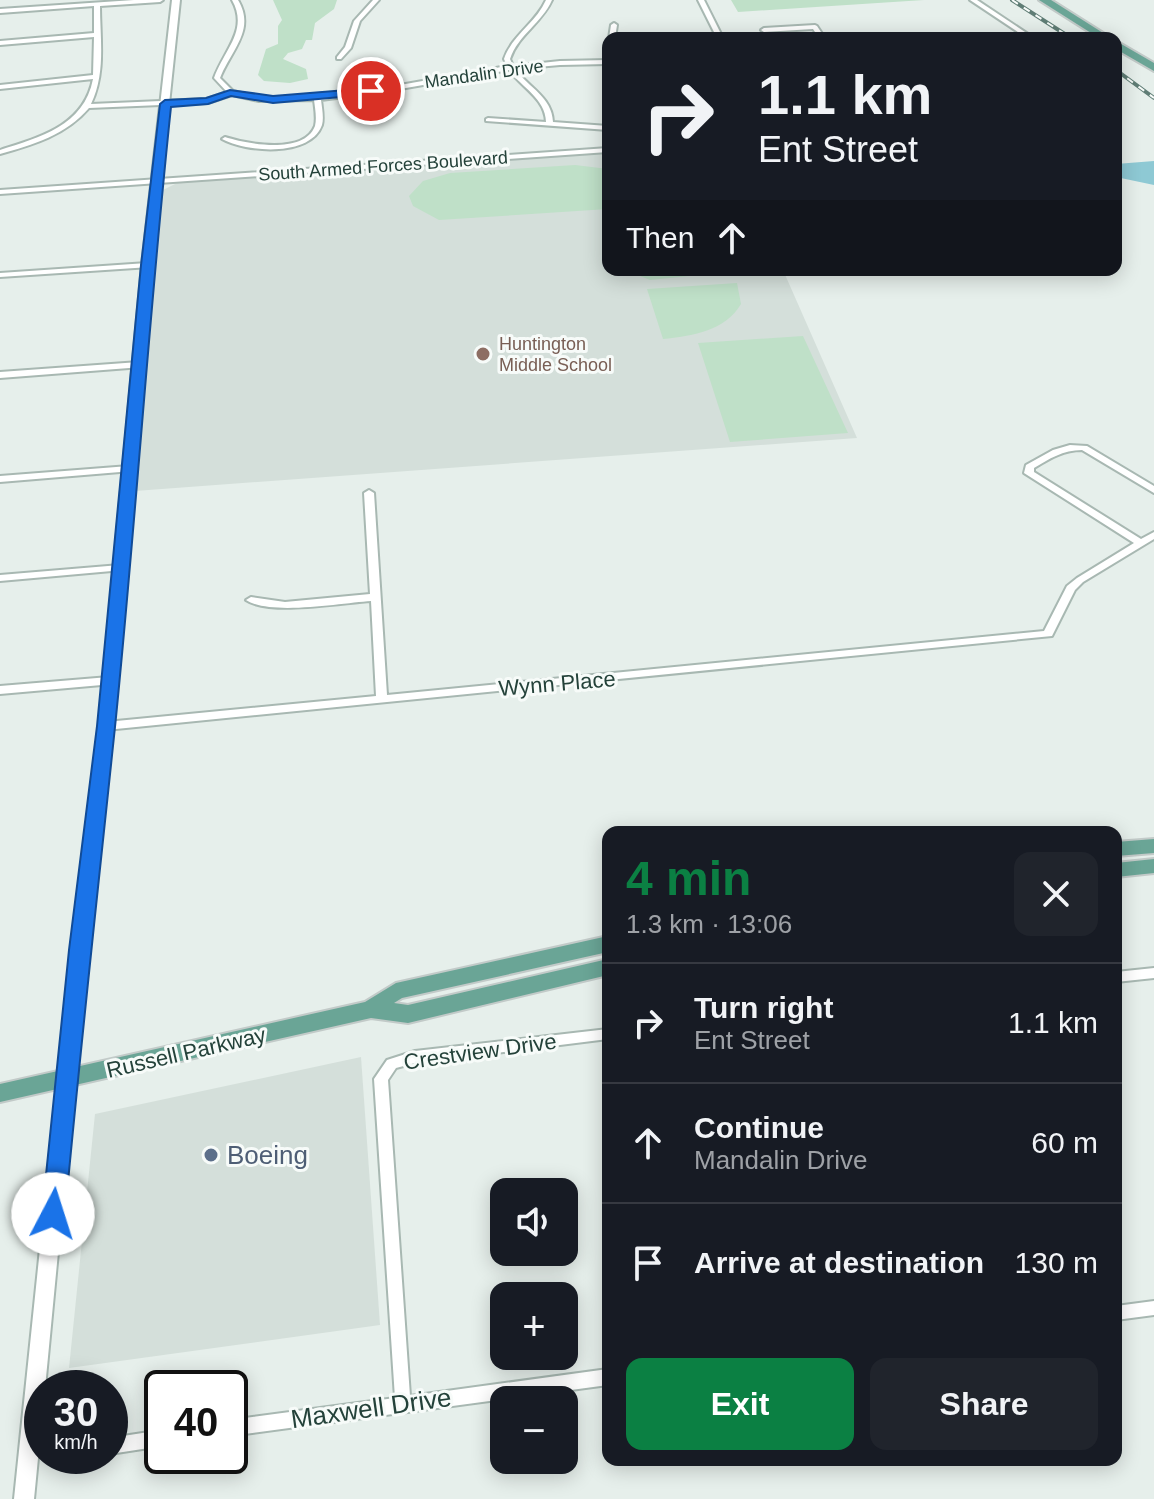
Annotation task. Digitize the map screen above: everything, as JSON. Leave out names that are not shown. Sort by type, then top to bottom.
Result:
[{"type":"main road","points":[[1044,0],[1096,32]]},
{"type":"main road","points":[[1122,48],[1154,68]]},
{"type":"main road","points":[[1122,849],[1154,846]]},
{"type":"main road","points":[[1122,869],[1154,866]]},
{"type":"main road","name":"Russell Parkway","points":[[371,1009],[396,991],[602,945]]},
{"type":"main road","name":"Russell Parkway","points":[[0,1093],[371,1009],[408,1014],[602,968]]},
{"type":"street","points":[[0,11],[160,0]]},
{"type":"street","points":[[42,1370],[66,1079],[106,726],[147,265],[176,0]]},
{"type":"street","points":[[230,93],[220,86],[217,78],[243,26],[243,11],[235,0]]},
{"type":"street","points":[[339,58],[348,48],[357,21],[376,0]]},
{"type":"street","points":[[549,0],[541,16],[510,48],[507,59],[515,78],[546,103],[551,115],[550,124]]},
{"type":"street","points":[[701,0],[717,32]]},
{"type":"street","points":[[973,0],[1022,32]]},
{"type":"street","points":[[0,152],[57,130],[86,106],[93,92],[95,77],[97,4]]},
{"type":"street","points":[[613,32],[614,25]]},
{"type":"street","points":[[764,30],[815,27],[818,32]]},
{"type":"street","points":[[0,43],[96,35]]},
{"type":"street","name":"Mandalin Drive","points":[[230,93],[262,99],[317,98],[564,62],[602,61]]},
{"type":"street","points":[[0,87],[95,77]]},
{"type":"street","points":[[86,106],[208,101],[230,93]]},
{"type":"street","points":[[225,139],[252,148],[266,148],[304,139],[312,134],[319,122],[317,98]]},
{"type":"street","points":[[488,120],[602,128]]},
{"type":"street","name":"South Armed Forces Boulevard","points":[[0,192],[602,150]]},
{"type":"street","points":[[0,275],[147,265]]},
{"type":"street","points":[[0,375],[139,365]]},
{"type":"street","points":[[1154,490],[1084,448],[1074,446],[1058,450],[1029,467],[1029,473],[1141,543],[1154,535]]},
{"type":"street","points":[[0,479],[129,469]]},
{"type":"street","points":[[369,493],[382,700]]},
{"type":"street","name":"Wynn Place","points":[[106,726],[1048,634],[1071,588],[1141,543]]},
{"type":"street","points":[[0,578],[120,568]]},
{"type":"street","points":[[251,600],[285,605],[376,597]]},
{"type":"street","points":[[0,690],[109,681]]},
{"type":"street","points":[[1122,976],[1154,973]]},
{"type":"street","name":"Crestview Drive","points":[[403,1403],[381,1079],[392,1064],[415,1057],[602,1035]]},
{"type":"street","points":[[1122,1312],[1154,1308]]},
{"type":"street","name":"Maxwell Drive","points":[[248,1425],[602,1378]]},
{"type":"street","points":[[24,1499],[31,1474]]},
{"type":"shaded area","name":"Huntington Middle School","points":[[602,153],[602,276],[786,276],[857,438],[135,491],[159,192],[177,183]]},
{"type":"shaded area","points":[[361,1057],[380,1325],[69,1368],[95,1114]]},
{"type":"green space","points":[[273,0],[337,0],[334,9],[315,23],[312,40],[306,40],[302,49],[288,53],[283,59],[306,69],[308,79],[290,83],[264,81],[258,75],[266,49],[278,44],[278,26],[282,20]]},
{"type":"green space","points":[[731,0],[924,0],[738,12]]},
{"type":"green space","points":[[575,165],[602,168],[602,209],[439,220],[413,206],[409,196],[423,181],[450,173]]},
{"type":"green space","points":[[640,276],[690,276],[650,280]]},
{"type":"green space","points":[[737,283],[741,304],[726,320],[696,334],[663,339],[647,289]]},
{"type":"green space","points":[[803,336],[848,433],[730,442],[698,343]]},
{"type":"water","points":[[1154,161],[1154,185],[1122,178],[1122,164]]},
{"type":"railway","points":[[1012,0],[1062,32]]},
{"type":"railway","points":[[1122,74],[1154,98]]},
{"type":"place","name":"Huntington Middle School","points":[[483,354]]},
{"type":"place","name":"Boeing","points":[[211,1155]]},
{"type":"route","points":[[53,1214],[79,950],[106,726],[147,265],[165,104],[208,101],[230,93],[253,99],[273,99],[330,97],[371,91]]}]
